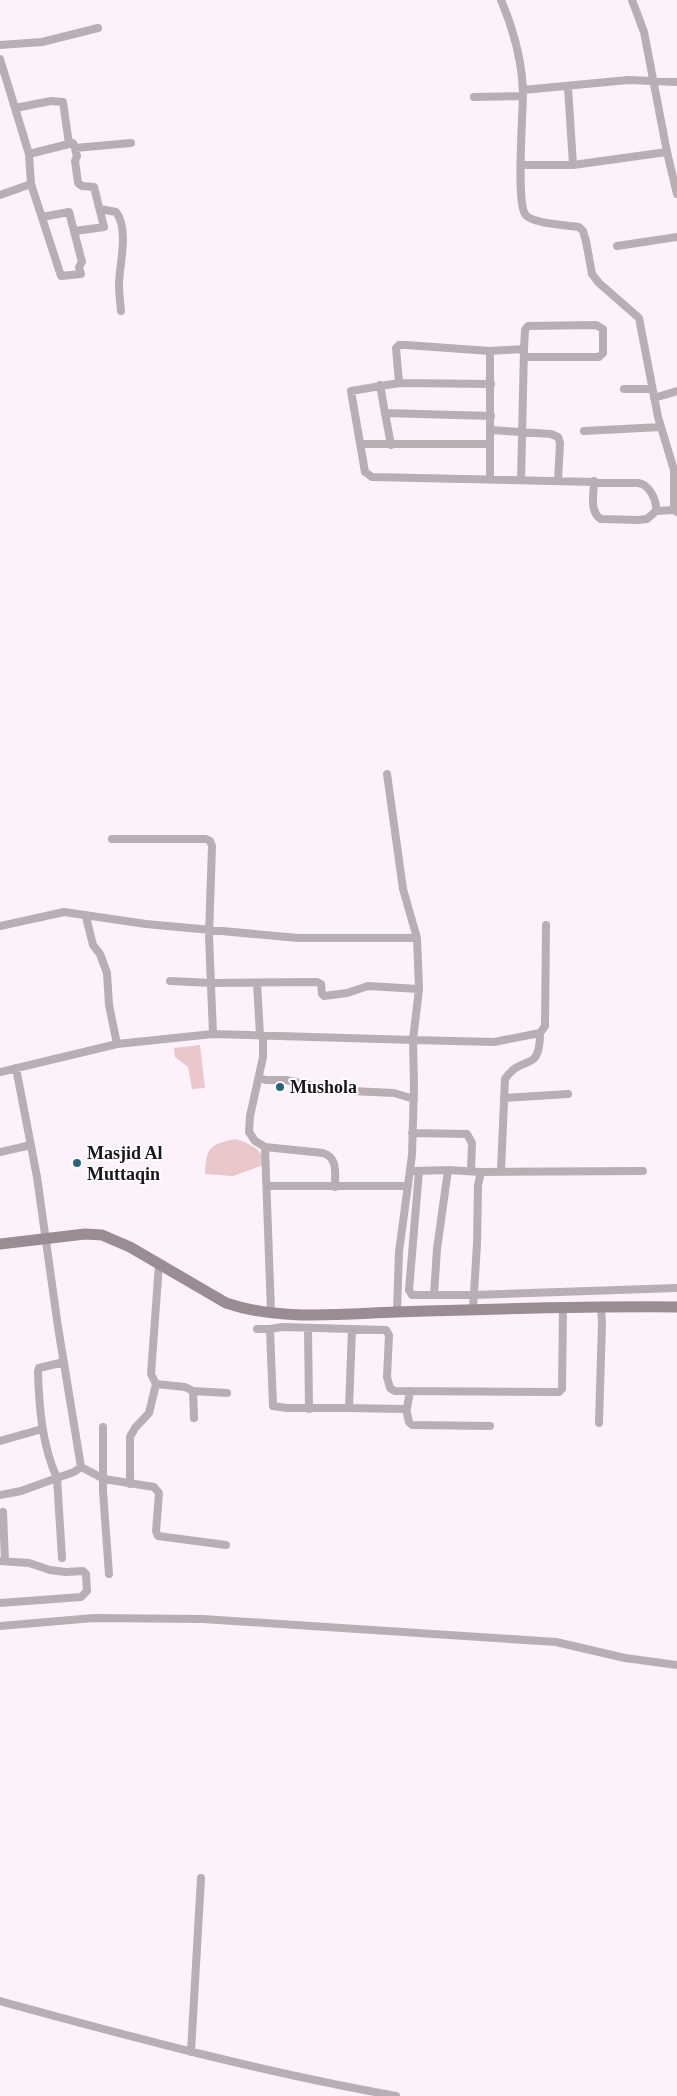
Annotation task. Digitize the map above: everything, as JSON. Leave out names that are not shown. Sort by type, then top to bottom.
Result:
[{"type":"street","points":[[501,0],[513,28],[520,54],[522,93],[521,201],[525,214],[534,221],[579,227],[583,231],[586,240],[592,274],[599,283],[639,318],[653,394],[674,470],[676,511],[656,511],[647,519],[601,519],[593,510],[594,481]]},
{"type":"street","points":[[632,0],[644,32],[677,194]]},
{"type":"street","points":[[0,45],[42,42],[98,28]]},
{"type":"street","points":[[0,62],[29,154],[31,184],[61,276],[81,274],[80,267],[82,262],[70,212],[42,217]]},
{"type":"street","points":[[474,97],[522,93],[611,81],[653,80],[677,82]]},
{"type":"street","points":[[568,87],[573,165]]},
{"type":"street","points":[[0,94],[9,92]]},
{"type":"street","points":[[15,108],[51,101],[63,102],[72,146],[77,156],[74,161],[78,183],[82,186],[94,188],[104,228],[75,231]]},
{"type":"street","points":[[29,154],[72,146],[131,142]]},
{"type":"street","points":[[521,165],[573,165],[667,152]]},
{"type":"street","points":[[0,195],[31,184]]},
{"type":"street","points":[[100,209],[116,212],[120,221],[123,249],[119,284],[121,311]]},
{"type":"street","points":[[617,246],[677,237]]},
{"type":"street","points":[[399,383],[396,348],[399,345],[524,353],[600,357],[603,353],[603,328],[596,325],[528,326],[525,330],[524,353],[521,480]]},
{"type":"street","points":[[490,350],[490,479]]},
{"type":"street","points":[[491,384],[399,383],[351,391],[365,472],[372,477],[643,483],[653,497],[656,511]]},
{"type":"street","points":[[380,385],[391,445]]},
{"type":"street","points":[[624,389],[653,394],[677,391]]},
{"type":"street","points":[[385,413],[491,416]]},
{"type":"street","points":[[584,431],[661,427]]},
{"type":"street","points":[[490,430],[551,434],[558,437],[560,443],[558,481]]},
{"type":"street","points":[[361,444],[490,444]]},
{"type":"street","points":[[387,774],[403,889],[417,938],[419,989],[413,1040],[414,1099],[410,1171],[399,1252],[397,1312]]},
{"type":"street","points":[[112,838],[206,839],[210,841],[212,846],[209,931],[213,1034]]},
{"type":"street","points":[[0,926],[64,912],[86,917],[209,931],[298,938],[417,938]]},
{"type":"street","points":[[86,917],[94,945],[100,954],[107,973],[109,1005],[117,1044]]},
{"type":"street","points":[[501,1171],[505,1079],[510,1071],[537,1057],[540,1050],[540,1033],[545,1026],[546,925]]},
{"type":"street","points":[[170,981],[212,983],[317,982],[321,984],[324,996],[347,993],[368,986],[419,989]]},
{"type":"street","points":[[257,983],[263,1057],[250,1116],[250,1132],[255,1141],[266,1147],[330,1155],[333,1158],[335,1170],[335,1187]]},
{"type":"street","points":[[0,1072],[117,1044],[213,1034],[494,1042],[540,1033]]},
{"type":"street","points":[[16,1068],[31,1145],[81,1468]]},
{"type":"street","points":[[259,1078],[286,1080],[330,1090],[385,1092],[414,1099]]},
{"type":"street","points":[[504,1098],[568,1094]]},
{"type":"street","points":[[412,1134],[468,1134],[472,1143],[471,1172]]},
{"type":"street","points":[[0,1152],[31,1145]]},
{"type":"street","points":[[266,1147],[271,1312]]},
{"type":"street","points":[[434,1295],[437,1249],[448,1170]]},
{"type":"street","points":[[410,1171],[643,1171]]},
{"type":"street","points":[[419,1171],[410,1260],[409,1290],[412,1295],[474,1295],[677,1288]]},
{"type":"street","points":[[473,1309],[478,1185],[481,1172]]},
{"type":"street","points":[[268,1186],[408,1186]]},
{"type":"street","points":[[0,1244],[85,1234],[102,1235],[118,1241],[226,1303],[249,1309],[332,1320],[352,1329],[369,1327],[388,1331],[387,1377],[390,1388],[395,1391],[559,1392],[562,1389],[563,1311]]},
{"type":"street","points":[[130,1484],[132,1432],[150,1413],[156,1384],[151,1374],[159,1264]]},
{"type":"street","points":[[644,1289],[645,1307]]},
{"type":"street","points":[[546,1292],[546,1308]]},
{"type":"street","points":[[257,1328],[308,1328],[332,1320],[397,1312],[546,1308],[563,1311],[601,1308],[677,1307]]},
{"type":"street","points":[[599,1423],[601,1308]]},
{"type":"street","points":[[369,1314],[369,1327]]},
{"type":"street","points":[[308,1328],[309,1409]]},
{"type":"street","points":[[270,1329],[272,1404],[274,1407],[406,1409]]},
{"type":"street","points":[[349,1408],[352,1329]]},
{"type":"street","points":[[62,1558],[57,1478],[42,1429],[38,1372],[39,1368],[64,1362]]},
{"type":"street","points":[[156,1384],[185,1387],[194,1391],[226,1393]]},
{"type":"street","points":[[194,1391],[194,1418]]},
{"type":"street","points":[[410,1391],[409,1404],[406,1409],[409,1422],[412,1424],[490,1426]]},
{"type":"street","points":[[104,1427],[104,1516],[109,1574]]},
{"type":"street","points":[[0,1441],[42,1429]]},
{"type":"street","points":[[0,1496],[21,1491],[81,1468]]},
{"type":"street","points":[[81,1468],[104,1479],[154,1486],[158,1491],[156,1532],[158,1536],[226,1545]]},
{"type":"street","points":[[0,1603],[81,1597],[87,1591],[86,1574],[83,1571],[66,1572],[50,1570],[29,1563],[2,1561],[3,1512]]},
{"type":"street","points":[[0,1626],[94,1618],[203,1619],[556,1642],[625,1658],[677,1665]]},
{"type":"street","points":[[192,2052],[201,1878]]},
{"type":"street","points":[[0,2001],[192,2052],[396,2096]]},
{"type":"shaded area","points":[[200,1045],[205,1088],[192,1089],[188,1067],[175,1057],[174,1048]]},
{"type":"shaded area","points":[[236,1139],[258,1150],[266,1164],[233,1176],[205,1174],[208,1152],[211,1148],[220,1143]]},
{"type":"place","name":"Mushola","points":[[280,1087]]},
{"type":"place","name":"Masjid Al Muttaqin","points":[[77,1163]]}]
